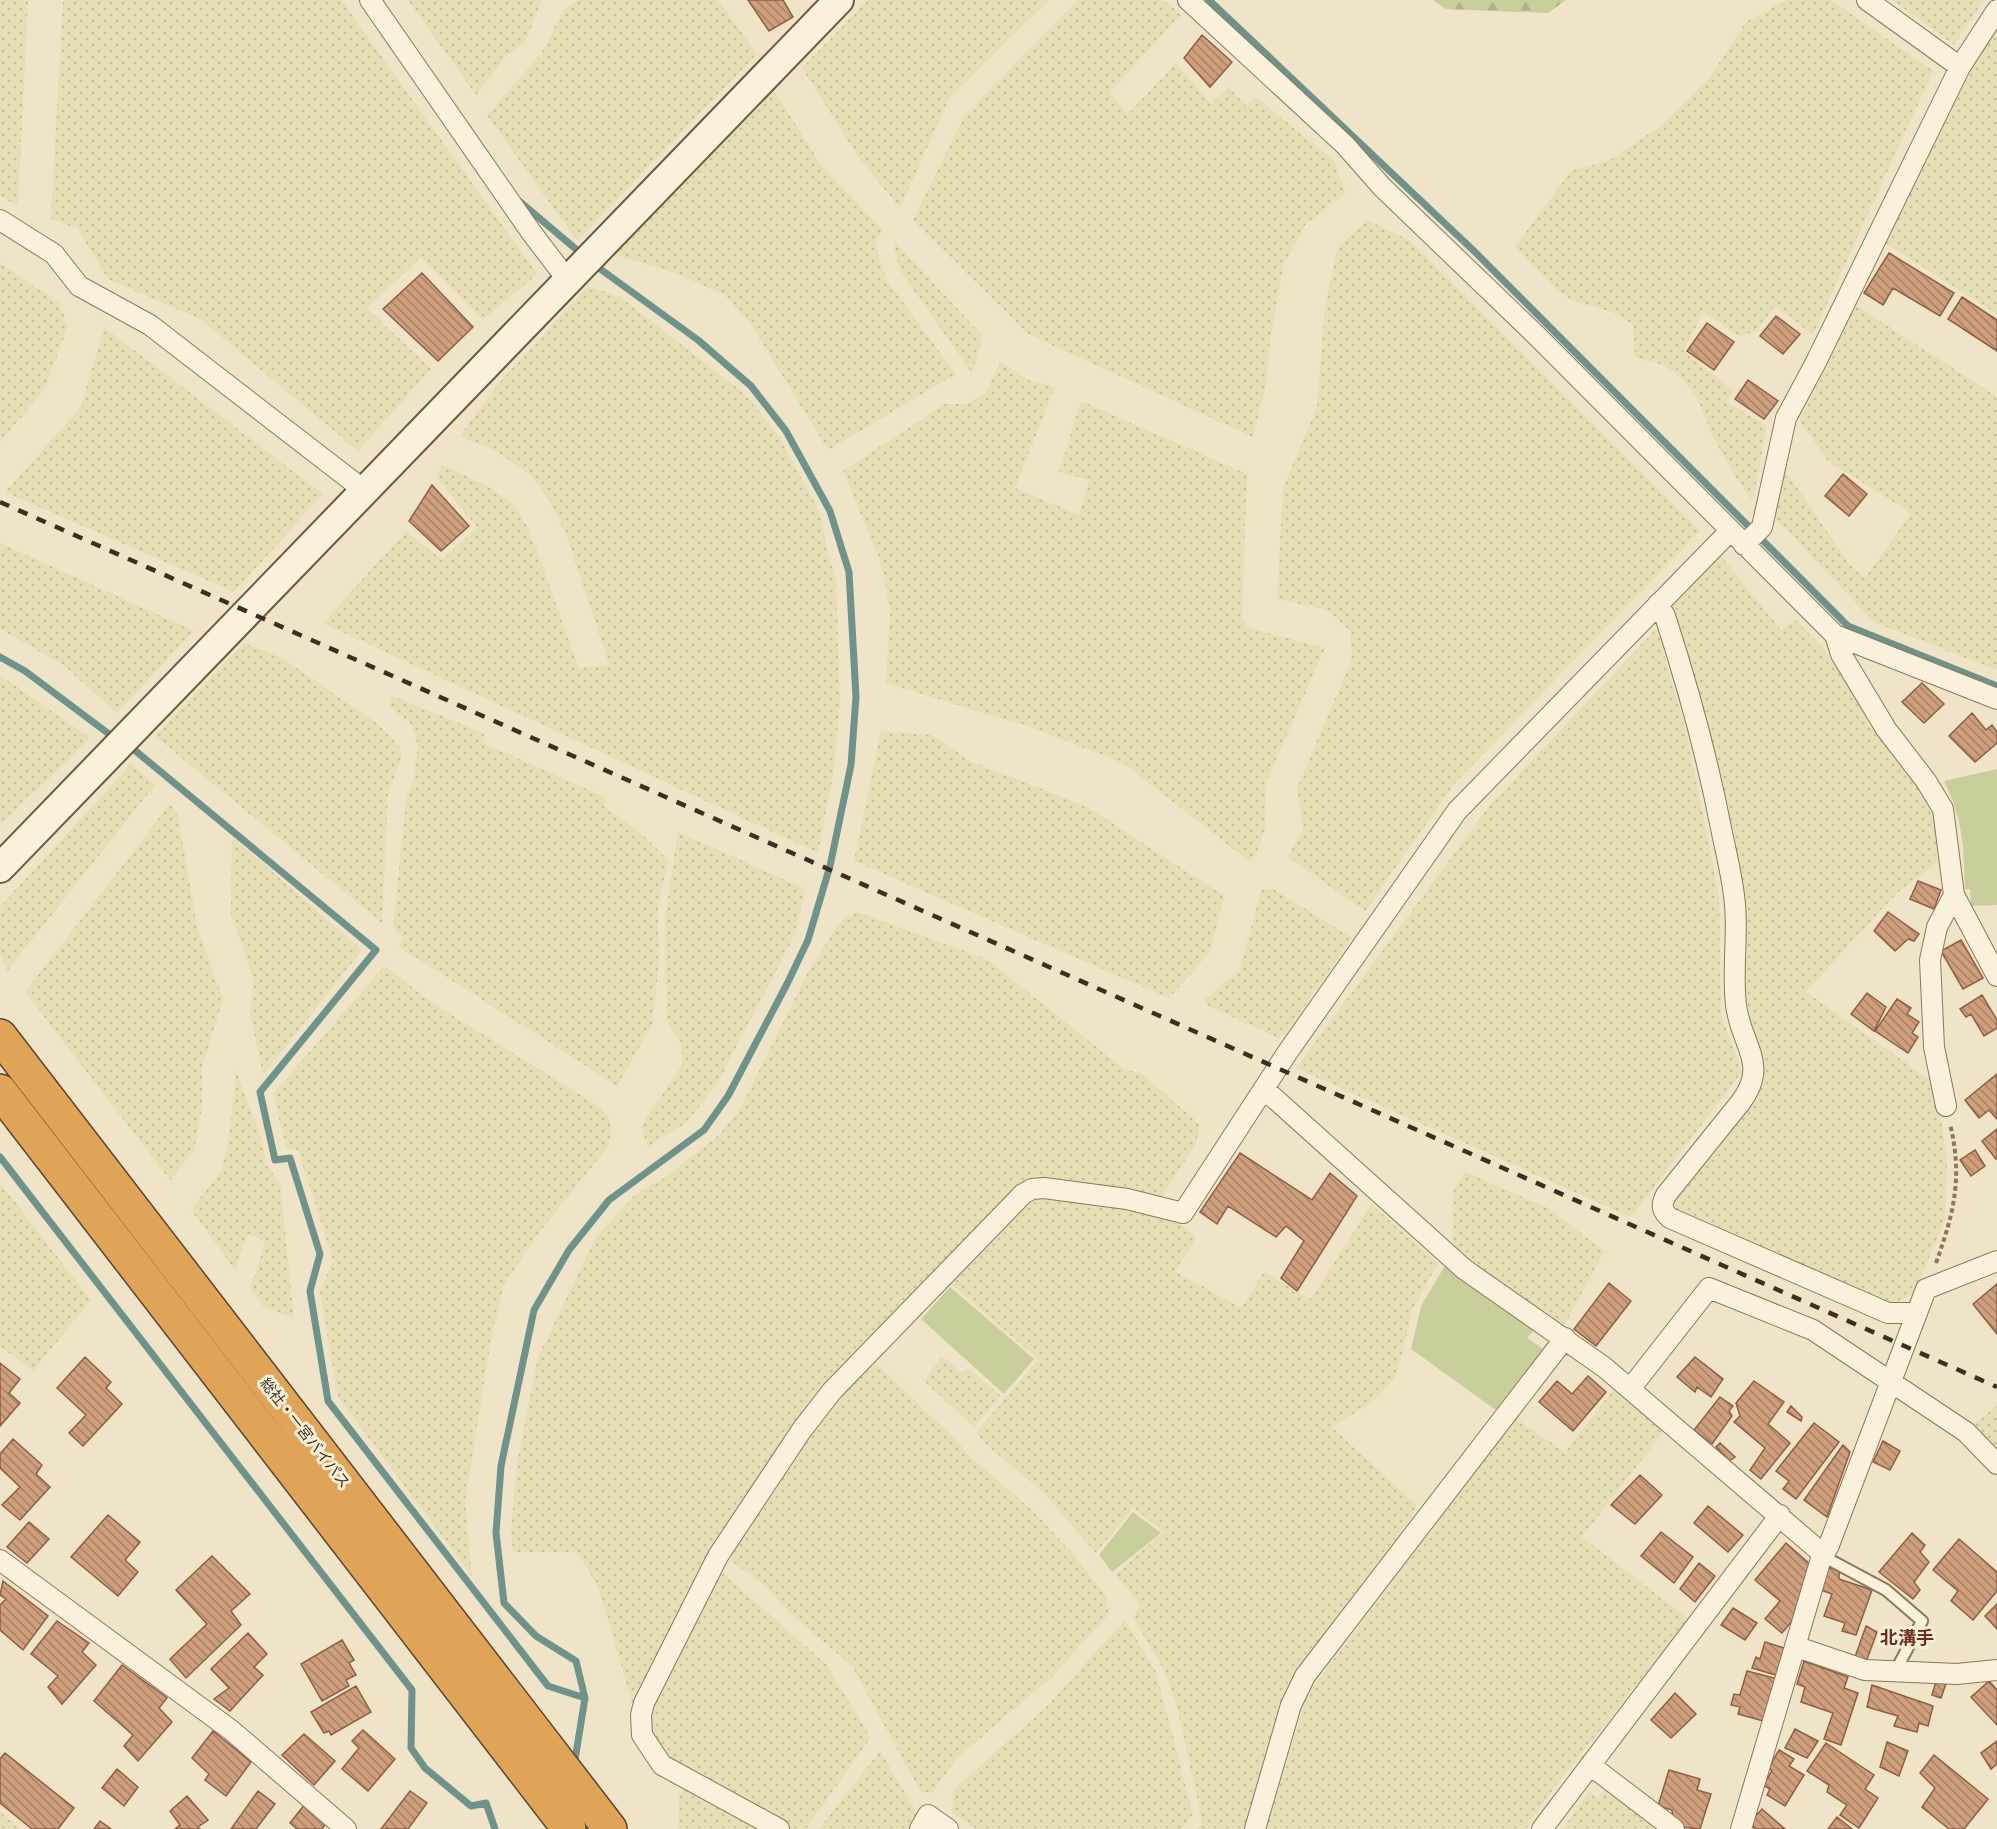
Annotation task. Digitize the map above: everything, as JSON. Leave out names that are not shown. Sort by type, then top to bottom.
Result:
[{"type":"highway","name":"総社・一宮バイパス","points":[[0,1036],[603,1820]]},
{"type":"highway","points":[[0,1091],[568,1829]]},
{"type":"street","points":[[370,0],[531,232],[572,278]]},
{"type":"street","points":[[0,868],[839,0]]},
{"type":"street","points":[[1188,0],[1345,146],[1382,187],[1747,535],[1835,635],[1841,654],[1886,729],[1939,798],[1943,809],[1954,895],[1997,976]]},
{"type":"street","points":[[1867,0],[1960,67]]},
{"type":"street","points":[[779,1829],[662,1765],[642,1735],[641,1715],[644,1703],[718,1556],[801,1431],[832,1391],[1023,1194],[1032,1189],[1044,1188],[1127,1199],[1182,1214],[1264,1089],[1457,811],[1658,604],[1747,535],[1786,418],[1816,362],[1960,67],[1997,10]]},
{"type":"street","points":[[0,220],[54,254],[79,286],[150,325],[365,491]]},
{"type":"street","points":[[1658,604],[1665,616],[1694,706],[1708,761],[1735,905],[1736,1007],[1755,1076],[1751,1090],[1666,1195],[1662,1204],[1663,1211],[1670,1218],[1888,1313],[1917,1314]]},
{"type":"street","points":[[1835,635],[1997,699]]},
{"type":"street","points":[[1946,1106],[1935,1047],[1930,960],[1937,927],[1954,895]]},
{"type":"street","points":[[1264,1089],[1464,1269],[1565,1338],[1630,1389],[1823,1554]]},
{"type":"street","points":[[1741,1829],[1823,1554],[1829,1545],[1926,1289],[1997,1261]]},
{"type":"street","points":[[1630,1389],[1709,1288],[1813,1330],[1966,1432],[1997,1464]]},
{"type":"street","points":[[1255,1829],[1291,1705],[1305,1676],[1565,1338]]},
{"type":"street","points":[[1542,1829],[1780,1515]]},
{"type":"street","points":[[0,1560],[231,1730],[346,1829]]},
{"type":"street","points":[[1797,1647],[1865,1670],[1957,1674],[1997,1670]]},
{"type":"street","points":[[1590,1765],[1674,1829]]},
{"type":"street","points":[[920,1829],[928,1815],[948,1829]]},
{"type":"lane","points":[[1823,1554],[1886,1590],[1922,1621],[1896,1670]]},
{"type":"path","points":[[1926,1289],[1953,1217],[1956,1187],[1954,1139],[1946,1106]]},
{"type":"shaded area","points":[[0,0],[28,0],[18,206],[0,196]]},
{"type":"shaded area","points":[[63,0],[341,0],[537,274],[483,320],[421,257],[367,308],[431,369],[358,451],[200,319],[108,279],[77,228],[51,219]]},
{"type":"shaded area","points":[[408,0],[542,0],[525,42],[504,58],[476,95]]},
{"type":"shaded area","points":[[577,0],[718,0],[757,54],[577,241],[487,115],[541,54],[563,11]]},
{"type":"shaded area","points":[[868,0],[1049,0],[950,97],[900,208],[859,158],[802,68]]},
{"type":"shaded area","points":[[1077,0],[1163,0],[1181,14],[1110,93],[1128,114],[1176,63],[1211,104],[1229,87],[1246,106],[1256,97],[1333,160],[1346,193],[1305,225],[1283,266],[1270,341],[1266,385],[1253,437],[1028,334],[913,220],[965,115]]},
{"type":"shaded area","points":[[1786,0],[1831,0],[1933,71],[1813,335],[1775,306],[1757,331],[1739,336],[1704,312],[1683,351],[1734,391],[1727,402],[1767,426],[1753,501],[1736,478],[1712,435],[1697,397],[1680,376],[1663,365],[1635,357],[1633,325],[1612,312],[1571,300],[1558,291],[1515,247],[1571,171],[1610,160],[1661,126],[1708,80],[1746,22]]},
{"type":"shaded area","points":[[1892,0],[1984,0],[1954,45]]},
{"type":"shaded area","points":[[1997,26],[1997,314],[1882,241],[1967,71]]},
{"type":"shaded area","points":[[774,90],[821,165],[883,230],[876,240],[879,259],[888,282],[956,374],[828,450],[752,326],[725,295],[675,273],[615,255]]},
{"type":"shaded area","points":[[1367,220],[1410,241],[1700,531],[1455,783],[1365,911],[1288,857],[1303,829],[1297,788],[1352,659],[1350,631],[1327,610],[1277,599],[1283,488],[1317,407],[1325,306],[1338,247]]},
{"type":"shaded area","points":[[893,240],[983,336],[972,373],[899,269]]},
{"type":"shaded area","points":[[0,263],[59,303],[68,326],[45,389],[0,442]]},
{"type":"shaded area","points":[[588,286],[620,297],[746,395],[779,436],[821,515],[827,551],[836,578],[840,702],[834,770],[818,853],[323,623],[406,531],[442,560],[477,527],[436,477],[443,465],[491,488],[516,507],[529,529],[579,668],[609,664],[565,532],[549,500],[531,475],[495,451],[460,436],[498,384]]},
{"type":"shaded area","points":[[1854,304],[1997,397],[1997,670],[1874,622],[1775,518],[1785,470],[1850,565],[1865,578],[1911,513],[1828,461],[1800,421]]},
{"type":"shaded area","points":[[104,327],[323,494],[234,592],[5,492],[81,407]]},
{"type":"shaded area","points":[[1000,362],[1028,380],[1055,387],[1015,488],[1079,515],[1089,480],[1059,472],[1081,401],[1247,474],[1242,618],[1249,628],[1325,648],[1266,783],[1265,828],[1256,855],[1249,861],[1123,763],[1033,728],[886,683],[890,613],[882,565],[843,471],[945,404],[968,404],[986,393]]},
{"type":"shaded area","points":[[0,543],[194,631],[117,713],[62,664],[0,629]]},
{"type":"shaded area","points":[[1721,556],[1781,630],[1796,620],[1824,649],[1870,720],[1867,723],[1871,728],[1875,726],[1927,800],[1936,823],[1940,852],[1935,855],[1938,862],[1897,893],[1806,992],[1930,1080],[1941,1118],[1947,1162],[1945,1220],[1914,1293],[1895,1305],[1887,1306],[1671,1210],[1671,1199],[1755,1097],[1741,978],[1669,610],[1671,603]]},
{"type":"shaded area","points":[[1657,628],[1689,744],[1719,896],[1721,1014],[1742,1072],[1631,1217],[1296,1068],[1490,805]]},
{"type":"shaded area","points":[[244,643],[282,658],[379,725],[398,745],[402,756],[388,794],[382,923],[155,736]]},
{"type":"shaded area","points":[[0,675],[90,738],[0,826]]},
{"type":"shaded area","points":[[392,696],[484,733],[483,743],[605,797],[604,806],[643,835],[668,860],[658,910],[659,965],[652,1025],[617,1086],[398,946],[403,938],[393,928],[406,800],[413,781],[418,746],[412,725],[389,706]]},
{"type":"shaded area","points":[[881,731],[931,735],[972,762],[1088,807],[1224,896],[1210,952],[1169,998],[854,861]]},
{"type":"shaded area","points":[[131,764],[155,785],[7,971],[0,953],[0,907]]},
{"type":"shaded area","points":[[170,804],[178,815],[197,926],[223,999],[202,1067],[202,1107],[194,1151],[170,1180],[25,992]]},
{"type":"shaded area","points":[[678,832],[805,889],[795,934],[717,1084],[687,1122],[648,1147],[641,1126],[682,1065],[681,1043],[666,1020],[665,917]]},
{"type":"shaded area","points":[[232,837],[362,950],[263,1075],[250,1013],[254,981],[231,914]]},
{"type":"shaded area","points":[[1262,889],[1273,889],[1352,938],[1285,1034],[1278,1038],[1207,1005],[1204,1000],[1239,970]]},
{"type":"shaded area","points":[[858,912],[988,960],[1125,1070],[1141,1073],[1200,1125],[1196,1143],[1161,1198],[1012,1194],[812,1399],[758,1476],[700,1569],[639,1705],[633,1705],[599,1590],[586,1565],[575,1552],[513,1552],[511,1530],[517,1463],[538,1357],[596,1237],[636,1194],[664,1178],[719,1135],[739,1111],[807,974],[836,928],[844,919]]},
{"type":"shaded area","points":[[384,966],[434,1004],[600,1107],[610,1120],[611,1135],[608,1147],[537,1235],[504,1285],[491,1339],[465,1501],[472,1576],[338,1397],[320,1292],[333,1260],[298,1150],[286,1148],[273,1094]]},
{"type":"shaded area","points":[[236,1070],[260,1135],[267,1165],[280,1183],[294,1318],[264,1307],[249,1287],[256,1274],[265,1241],[248,1234],[235,1270],[191,1210],[222,1170],[231,1124]]},
{"type":"shaded area","points":[[1465,1172],[1548,1208],[1605,1251],[1565,1324],[1560,1322],[1557,1325],[1462,1258],[1453,1247],[1453,1190]]},
{"type":"shaded area","points":[[0,1183],[91,1300],[33,1371],[0,1346]]},
{"type":"shaded area","points":[[1047,1195],[1136,1209],[1169,1219],[1184,1227],[1196,1238],[1175,1271],[1241,1308],[1264,1272],[1311,1299],[1371,1204],[1438,1263],[1412,1310],[1395,1378],[1374,1401],[1332,1427],[1416,1505],[1412,1517],[1296,1670],[1287,1686],[1246,1829],[1197,1829],[1201,1824],[1200,1811],[1176,1704],[1164,1670],[1133,1618],[1140,1605],[1115,1574],[1164,1532],[1133,1508],[1096,1553],[1043,1492],[983,1442],[977,1432],[1038,1359],[951,1284],[1021,1209],[1033,1200]]},
{"type":"shaded area","points":[[942,1356],[962,1373],[968,1368],[1001,1396],[974,1427],[924,1381]]},
{"type":"shaded area","points":[[877,1364],[959,1443],[967,1454],[1034,1512],[1073,1554],[1106,1596],[1109,1614],[1052,1677],[957,1758],[932,1793],[920,1791],[852,1666],[791,1614],[763,1584],[731,1561],[732,1548],[803,1445],[832,1407],[867,1369]]},
{"type":"shaded area","points":[[1614,1389],[1665,1430],[1582,1537],[1689,1619],[1547,1797],[1526,1829],[1266,1829],[1307,1695],[1516,1419],[1565,1452]]},
{"type":"shaded area","points":[[1997,1406],[1997,1449],[1973,1424]]},
{"type":"shaded area","points":[[717,1568],[826,1664],[868,1733],[869,1740],[806,1829],[791,1829],[672,1765],[648,1730],[653,1708]]},
{"type":"shaded area","points":[[1125,1620],[1155,1670],[1169,1720],[1193,1814],[1182,1829],[976,1829],[952,1812],[954,1789],[1044,1709]]},
{"type":"shaded area","points":[[880,1751],[914,1808],[918,1821],[914,1829],[819,1829]]},
{"type":"shaded area","points":[[1607,1786],[1661,1829],[1563,1829],[1589,1791],[1598,1798]]},
{"type":"shaded area","points":[[686,1787],[764,1829],[678,1829],[679,1795]]},
{"type":"shaded area","points":[[0,1812],[20,1828],[20,1829],[0,1829]]},
{"type":"green space","points":[[1433,0],[1566,0],[1548,13],[1446,9]]},
{"type":"green space","points":[[1997,769],[1997,905],[1971,906],[1970,889],[1965,889],[1959,821],[1944,781]]},
{"type":"green space","points":[[1446,1264],[1535,1329],[1527,1338],[1546,1351],[1500,1413],[1411,1349],[1421,1306]]},
{"type":"green space","points":[[950,1287],[1034,1359],[1004,1394],[921,1319]]},
{"type":"green space","points":[[1133,1512],[1161,1533],[1112,1572],[1099,1555]]},
{"type":"building","points":[[748,0],[783,0],[793,17],[769,31]]},
{"type":"building","points":[[1202,35],[1232,62],[1210,87],[1184,58]]},
{"type":"building","points":[[1889,253],[1954,293],[1940,316],[1893,288],[1883,305],[1864,293]]},
{"type":"building","points":[[422,273],[473,327],[438,361],[383,309]]},
{"type":"building","points":[[1962,297],[1997,320],[1997,351],[1948,319]]},
{"type":"building","points":[[1776,316],[1800,334],[1783,354],[1760,336]]},
{"type":"building","points":[[1707,323],[1734,342],[1714,370],[1687,351]]},
{"type":"building","points":[[1748,380],[1778,401],[1764,419],[1735,399]]},
{"type":"building","points":[[1843,474],[1867,494],[1849,516],[1825,496]]},
{"type":"building","points":[[432,485],[469,526],[441,551],[409,521]]},
{"type":"building","points":[[1922,683],[1944,704],[1924,723],[1902,702]]},
{"type":"building","points":[[1972,713],[1986,730],[1992,725],[1997,732],[1997,743],[1975,762],[1949,736]]},
{"type":"building","points":[[1918,881],[1941,890],[1934,909],[1910,899]]},
{"type":"building","points":[[1888,912],[1919,934],[1914,941],[1908,939],[1895,951],[1874,931]]},
{"type":"building","points":[[1961,940],[1983,978],[1963,989],[1941,951]]},
{"type":"building","points":[[1867,993],[1886,1007],[1874,1031],[1851,1014]]},
{"type":"building","points":[[1982,995],[1997,1020],[1997,1028],[1984,1036],[1971,1014],[1966,1017],[1960,1009]]},
{"type":"building","points":[[1897,999],[1911,1008],[1907,1014],[1919,1022],[1912,1033],[1918,1037],[1908,1053],[1875,1031]]},
{"type":"building","points":[[1997,1074],[1997,1119],[1989,1110],[1979,1118],[1965,1100]]},
{"type":"building","points":[[1997,1129],[1997,1158],[1996,1159],[1982,1141]]},
{"type":"building","points":[[1975,1150],[1985,1166],[1971,1176],[1960,1160]]},
{"type":"building","points":[[1240,1153],[1312,1200],[1330,1173],[1357,1196],[1297,1291],[1281,1278],[1304,1241],[1286,1226],[1276,1237],[1228,1206],[1217,1224],[1200,1212]]},
{"type":"building","points":[[1609,1283],[1631,1301],[1596,1346],[1574,1329]]},
{"type":"building","points":[[1997,1284],[1997,1334],[1973,1304]]},
{"type":"building","points":[[85,1357],[111,1382],[106,1388],[122,1404],[83,1446],[69,1433],[86,1415],[57,1388]]},
{"type":"building","points":[[1695,1357],[1723,1379],[1711,1397],[1697,1387],[1695,1392],[1677,1377]]},
{"type":"building","points":[[0,1363],[20,1379],[9,1393],[20,1403],[0,1426]]},
{"type":"building","points":[[1588,1376],[1606,1392],[1573,1431],[1539,1402],[1557,1381],[1572,1394]]},
{"type":"building","points":[[1754,1381],[1784,1402],[1768,1424],[1790,1443],[1761,1479],[1750,1470],[1765,1448],[1734,1422],[1740,1416],[1736,1403]]},
{"type":"building","points":[[1720,1397],[1733,1406],[1729,1411],[1732,1416],[1712,1444],[1694,1430]]},
{"type":"building","points":[[1791,1406],[1802,1417],[1801,1421],[1787,1412]]},
{"type":"building","points":[[1814,1423],[1839,1442],[1796,1499],[1783,1489],[1789,1481],[1776,1471]]},
{"type":"building","points":[[13,1439],[42,1465],[36,1474],[50,1487],[20,1520],[2,1505],[20,1487],[0,1468],[0,1454]]},
{"type":"building","points":[[1883,1441],[1900,1451],[1890,1470],[1873,1462]]},
{"type":"building","points":[[1720,1443],[1735,1457],[1729,1461],[1716,1447]]},
{"type":"building","points":[[1843,1445],[1850,1452],[1827,1517],[1804,1500]]},
{"type":"building","points":[[1640,1475],[1662,1495],[1635,1524],[1611,1505]]},
{"type":"building","points":[[1708,1506],[1743,1535],[1728,1552],[1694,1523]]},
{"type":"building","points":[[108,1515],[140,1542],[125,1560],[138,1572],[118,1596],[71,1557]]},
{"type":"building","points":[[29,1522],[49,1539],[27,1563],[7,1547]]},
{"type":"building","points":[[1661,1532],[1693,1557],[1674,1583],[1641,1556]]},
{"type":"building","points":[[1912,1533],[1925,1545],[1920,1552],[1929,1562],[1914,1582],[1920,1590],[1913,1599],[1879,1572]]},
{"type":"building","points":[[1959,1539],[1997,1572],[1997,1591],[1973,1620],[1951,1601],[1958,1591],[1933,1570]]},
{"type":"building","points":[[1786,1543],[1811,1565],[1801,1601],[1795,1609],[1798,1614],[1782,1633],[1765,1619],[1780,1601],[1755,1580]]},
{"type":"building","points":[[212,1556],[250,1594],[231,1611],[241,1625],[186,1678],[170,1659],[207,1624],[176,1590]]},
{"type":"building","points":[[1699,1563],[1715,1576],[1695,1602],[1680,1589]]},
{"type":"building","points":[[1829,1567],[1839,1571],[1839,1579],[1872,1590],[1856,1635],[1842,1631],[1845,1623],[1824,1616],[1832,1594],[1821,1590]]},
{"type":"building","points":[[3,1581],[48,1616],[23,1650],[0,1630],[0,1605],[6,1599],[0,1595]]},
{"type":"building","points":[[1997,1604],[1997,1629],[1985,1616]]},
{"type":"building","points":[[1733,1608],[1757,1623],[1745,1640],[1721,1625]]},
{"type":"building","points":[[57,1621],[89,1643],[82,1652],[96,1665],[62,1704],[48,1687],[58,1676],[31,1654]]},
{"type":"building","points":[[1866,1626],[1877,1632],[1866,1662],[1855,1657]]},
{"type":"building","points":[[248,1633],[267,1654],[254,1667],[263,1675],[230,1711],[214,1699],[229,1688],[211,1669]]},
{"type":"building","points":[[342,1640],[354,1660],[349,1663],[356,1675],[346,1680],[349,1686],[322,1701],[301,1664]]},
{"type":"building","points":[[1765,1642],[1787,1649],[1779,1676],[1752,1668],[1756,1657],[1760,1659]]},
{"type":"building","points":[[1804,1661],[1848,1677],[1844,1688],[1858,1693],[1841,1745],[1824,1739],[1833,1713],[1801,1702],[1805,1687],[1797,1684]]},
{"type":"building","points":[[122,1665],[167,1698],[159,1708],[172,1722],[138,1761],[124,1746],[133,1735],[94,1701]]},
{"type":"building","points":[[1747,1671],[1778,1679],[1767,1722],[1738,1714],[1740,1707],[1731,1705],[1734,1694],[1740,1695]]},
{"type":"building","points":[[1938,1675],[1948,1678],[1941,1698],[1932,1695]]},
{"type":"building","points":[[1989,1681],[1997,1690],[1997,1725],[1971,1697]]},
{"type":"building","points":[[1872,1685],[1933,1706],[1928,1726],[1919,1723],[1917,1732],[1894,1726],[1898,1716],[1867,1707]]},
{"type":"building","points":[[356,1686],[371,1712],[331,1735],[329,1731],[324,1733],[311,1712]]},
{"type":"building","points":[[1675,1693],[1696,1714],[1671,1738],[1651,1720]]},
{"type":"building","points":[[1795,1729],[1818,1741],[1807,1758],[1785,1748]]},
{"type":"building","points":[[363,1730],[395,1759],[368,1791],[342,1769],[359,1748],[352,1741]]},
{"type":"building","points":[[213,1731],[251,1762],[226,1796],[205,1780],[209,1774],[192,1758]]},
{"type":"building","points":[[304,1734],[335,1761],[314,1785],[282,1755]]},
{"type":"building","points":[[1997,1741],[1997,1764],[1991,1769],[1981,1753]]},
{"type":"building","points":[[1887,1742],[1908,1751],[1899,1776],[1880,1767]]},
{"type":"building","points":[[1826,1743],[1874,1775],[1865,1789],[1878,1798],[1859,1828],[1840,1815],[1847,1805],[1827,1792],[1829,1785],[1807,1771]]},
{"type":"building","points":[[1779,1750],[1794,1759],[1789,1766],[1804,1775],[1785,1806],[1767,1795],[1770,1789],[1763,1785],[1772,1771],[1769,1767]]},
{"type":"building","points":[[5,1753],[74,1808],[58,1829],[32,1829],[0,1803],[0,1759]]},
{"type":"building","points":[[1934,1755],[1988,1799],[1964,1829],[1949,1829],[1922,1807],[1935,1788],[1920,1773]]},
{"type":"building","points":[[117,1769],[138,1787],[124,1806],[102,1788]]},
{"type":"building","points":[[1669,1770],[1700,1779],[1697,1790],[1711,1794],[1700,1829],[1681,1827],[1673,1820],[1672,1810],[1658,1806]]},
{"type":"building","points":[[258,1791],[275,1804],[256,1829],[231,1829]]},
{"type":"building","points":[[410,1791],[427,1803],[408,1829],[381,1829]]},
{"type":"building","points":[[187,1796],[208,1820],[198,1827],[200,1829],[175,1829],[180,1825],[170,1811]]},
{"type":"building","points":[[305,1804],[326,1823],[322,1829],[297,1829],[290,1823]]},
{"type":"building","points":[[1762,1809],[1785,1829],[1755,1829],[1750,1822]]},
{"type":"building","points":[[1837,1817],[1852,1829],[1828,1829]]},
{"type":"building","points":[[100,1821],[111,1829],[94,1829]]},
{"type":"waterway","points":[[1209,0],[1474,251],[1848,626],[1997,686]]},
{"type":"waterway","points":[[519,201],[584,256]]},
{"type":"waterway","points":[[574,1766],[585,1698],[576,1661],[536,1636],[504,1603],[496,1533],[501,1466],[534,1310],[569,1250],[609,1200],[704,1130],[728,1096],[788,982],[808,940],[830,866],[851,765],[856,697],[849,572],[830,511],[786,431],[751,386],[698,340],[592,263]]},
{"type":"waterway","points":[[0,657],[25,671],[109,734]]},
{"type":"waterway","points":[[132,748],[376,950],[260,1092],[275,1160],[290,1158],[320,1254],[310,1291],[328,1401],[548,1686],[585,1698]]},
{"type":"waterway","points":[[0,1157],[412,1690],[411,1748],[425,1768],[471,1806],[486,1803],[495,1829]]},
{"type":"railway","points":[[0,502],[1997,1387]]},
{"type":"district","name":"北溝手","points":[[1907,1638]]}]
